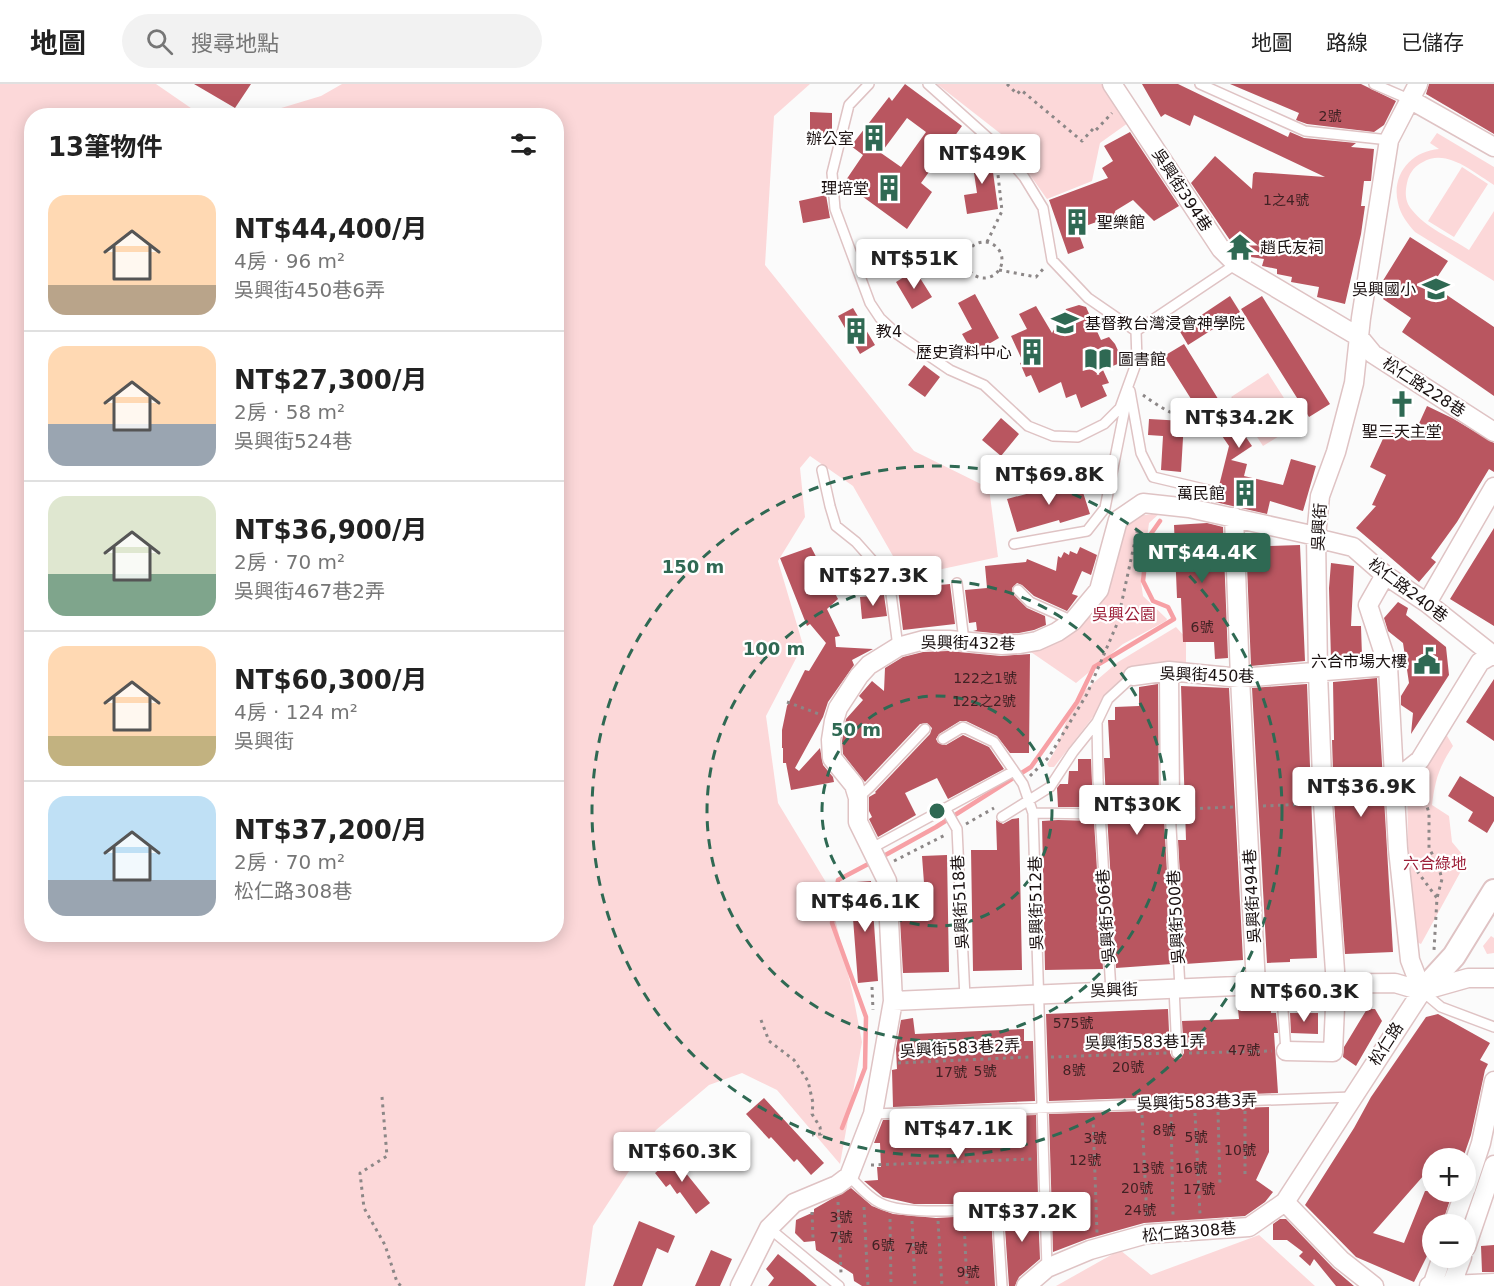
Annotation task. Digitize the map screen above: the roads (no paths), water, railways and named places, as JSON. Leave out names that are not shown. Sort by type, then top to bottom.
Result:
[{"type":"street","name":"吳興街394巷","points":[[1112,84],[1221,249],[1236,264],[1359,337]]},
{"type":"street","name":"吳興街","points":[[1336,985],[1323,803],[1316,536],[1320,496],[1336,452],[1354,383],[1389,140],[1414,92]]},
{"type":"street","points":[[1414,92],[1494,147]]},
{"type":"street","name":"松仁路228巷","points":[[1359,337],[1373,354],[1494,432]]},
{"type":"street","points":[[1427,603],[1494,487]]},
{"type":"street","name":"吳興街432巷","points":[[858,798],[851,780],[832,758],[831,740],[838,708],[859,676],[880,656],[898,647],[924,640],[1002,645],[1037,641],[1057,632],[1073,621],[1099,590],[1118,520],[1143,503],[1189,508],[1234,518]]},
{"type":"street","points":[[1234,518],[1316,536]]},
{"type":"street","name":"吳興街494巷","points":[[1234,518],[1256,985]]},
{"type":"street","name":"松仁路240巷","points":[[1316,536],[1353,547],[1385,574],[1427,603],[1493,655]]},
{"type":"street","points":[[1385,574],[1368,604],[1388,666],[1398,849],[1410,960],[1422,991],[1468,978],[1494,978]]},
{"type":"street","points":[[1395,780],[1420,760],[1480,662],[1493,655]]},
{"type":"street","name":"吳興街450巷","points":[[1133,676],[1169,671],[1240,678],[1388,666]]},
{"type":"street","points":[[1169,671],[1170,809]]},
{"type":"street","points":[[740,1286],[769,1228],[794,1203],[847,1175],[873,1114],[892,1001],[887,881],[858,822],[858,798]]},
{"type":"street","name":"松仁路","points":[[1285,1202],[1422,991],[1454,956],[1494,891]]},
{"type":"street","name":"吳興街","points":[[892,1001],[1281,984],[1395,983],[1422,991]]},
{"type":"street","points":[[1286,1051],[1333,1052],[1336,985]]},
{"type":"street","points":[[1476,1158],[1494,1081]]},
{"type":"street","points":[[1476,1222],[1490,1187],[1494,1165]]},
{"type":"street","points":[[1285,1202],[1341,1260],[1374,1286]]},
{"type":"street","name":"松仁路308巷","points":[[1026,1286],[1047,1268],[1097,1248],[1147,1234],[1249,1227],[1285,1202]]},
{"type":"street","points":[[1438,1268],[1431,1286],[1494,1283]]},
{"type":"street","points":[[1451,1285],[1458,1268]]},
{"type":"lane","points":[[869,84],[849,105],[832,173],[835,209],[870,303],[880,318],[897,334],[950,370],[984,385],[1028,426],[1053,436],[1078,436],[1104,424],[1120,408],[1137,361],[1136,331]]},
{"type":"lane","points":[[928,84],[995,144],[1024,177],[1043,208],[1052,260],[1088,298],[1136,331]]},
{"type":"lane","points":[[1200,84],[1305,131],[1389,140]]},
{"type":"lane","points":[[1374,84],[1414,92]]},
{"type":"lane","points":[[1136,331],[1236,264]]},
{"type":"lane","points":[[1129,386],[1141,453],[1153,477],[1212,491]]},
{"type":"lane","points":[[1014,544],[1087,531],[1105,508],[1129,386]]},
{"type":"lane","points":[[822,470],[836,526],[856,542],[889,579],[898,647]]},
{"type":"lane","points":[[957,583],[964,641]]},
{"type":"lane","points":[[1018,590],[1030,602],[1073,621]]},
{"type":"lane","points":[[1002,817],[1050,787],[1073,752],[1097,722],[1108,699],[1133,676]]},
{"type":"lane","name":"吳興街506巷","points":[[1097,722],[1111,991]]},
{"type":"lane","name":"吳興街512巷","points":[[943,739],[963,727],[994,742],[1023,784],[1033,813],[1047,1268]]},
{"type":"lane","points":[[858,798],[925,729]]},
{"type":"lane","points":[[872,848],[1014,771]]},
{"type":"lane","name":"吳興街518巷","points":[[945,808],[957,829],[965,998]]},
{"type":"lane","name":"吳興街500巷","points":[[1170,809],[1177,988],[1176,1053]]},
{"type":"lane","points":[[1033,813],[1100,814]]},
{"type":"lane","points":[[1281,984],[1286,1051]]},
{"type":"lane","points":[[1422,991],[1441,1007],[1494,1028]]},
{"type":"lane","name":"吳興街583巷3弄","points":[[873,1114],[1352,1097]]},
{"type":"lane","points":[[847,1175],[881,1204],[912,1210],[963,1210],[1045,1203]]},
{"type":"lane","points":[[997,1208],[1002,1286]]},
{"type":"lane","points":[[769,1228],[839,1286]]},
{"type":"waterway","points":[[880,858],[936,827],[1031,767],[1077,702],[1094,667],[1174,619],[1168,607],[1153,601],[1143,581],[1148,538],[1160,521]]},
{"type":"waterway","points":[[842,1128],[865,1068],[866,1017],[832,923],[838,880],[872,862]]},
{"type":"place","name":"辦公室","points":[[874,138]]},
{"type":"place","name":"理培堂","points":[[889,188]]},
{"type":"place","name":"聖樂館","points":[[1077,222]]},
{"type":"place","name":"趙氏友祠","points":[[1240,247]]},
{"type":"place","name":"吳興國小","points":[[1436,289]]},
{"type":"place","name":"基督教台灣浸會神學院","points":[[1065,323]]},
{"type":"place","name":"教4","points":[[856,331]]},
{"type":"place","name":"歷史資料中心","points":[[1032,352]]},
{"type":"place","name":"圖書館","points":[[1098,359]]},
{"type":"place","name":"聖三天主堂","points":[[1402,404]]},
{"type":"place","name":"萬民館","points":[[1245,493]]},
{"type":"place","name":"六合市場大樓","points":[[1427,661]]},
{"type":"park label","name":"吳興公園","points":[[1124,614]]},
{"type":"park label","name":"六合綠地","points":[[1435,863]]}]
